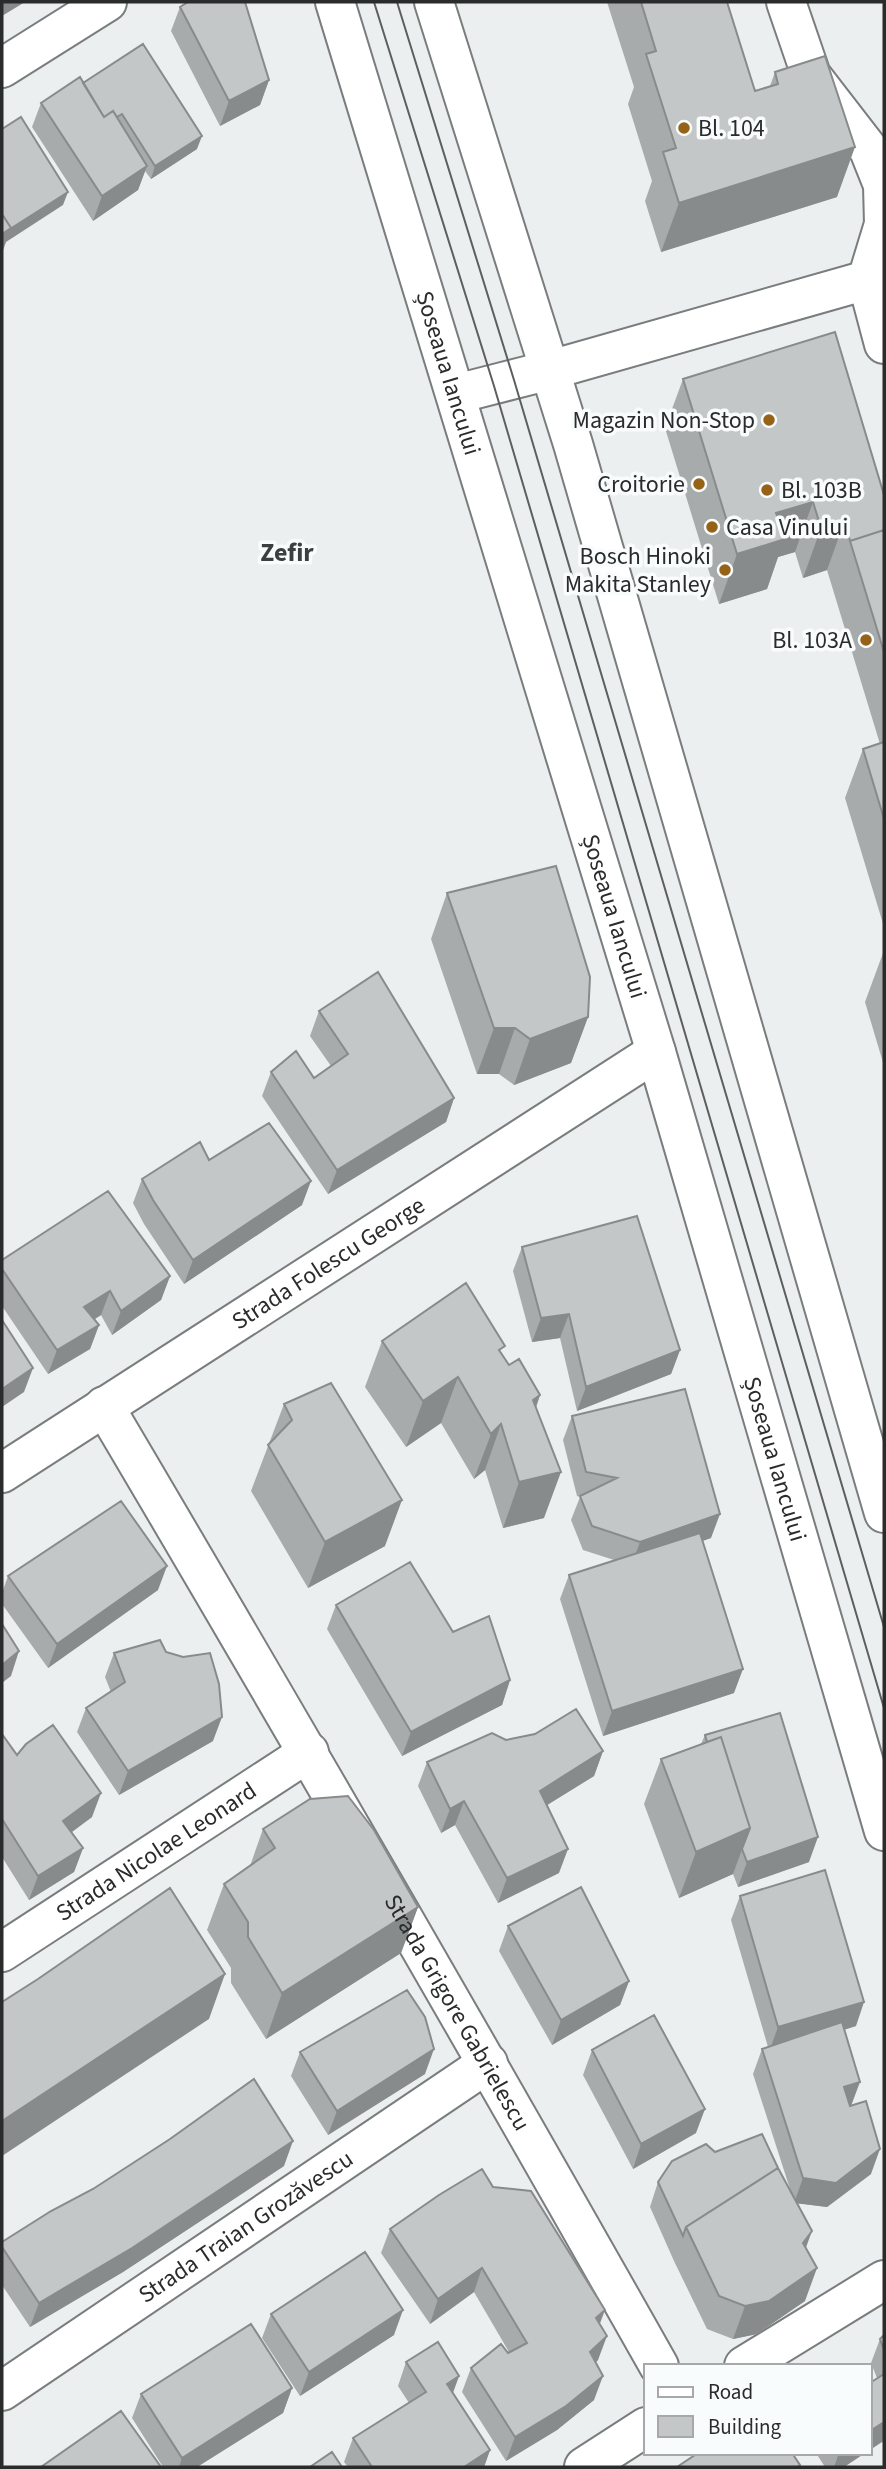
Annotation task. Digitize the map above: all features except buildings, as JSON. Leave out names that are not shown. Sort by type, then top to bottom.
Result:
[{"type":"street","points":[[2,68],[107,2]]},
{"type":"street","name":"Șoseaua Iancului","points":[[335,2],[656,1052],[884,1831]]},
{"type":"street","points":[[434,2],[551,370],[884,1513]]},
{"type":"street","points":[[786,2],[811,75],[869,150],[883,185],[884,224],[875,281],[884,344]]},
{"type":"street","points":[[456,394],[875,281]]},
{"type":"street","name":"Strada Folescu George","points":[[2,1473],[656,1052]]},
{"type":"street","name":"Strada Grigore Gabrielescu","points":[[104,1406],[309,1752],[658,2364]]},
{"type":"street","name":"Strada Nicolae Leonard","points":[[2,1952],[309,1752]]},
{"type":"street","name":"Strada Traian Grozăvescu","points":[[2,2391],[488,2063]]},
{"type":"street","points":[[747,2364],[884,2280]]},
{"type":"street","points":[[584,2467],[644,2428]]},
{"type":"tram line","points":[[374,2],[494,386],[884,1708]]},
{"type":"tram line","points":[[397,2],[514,380],[884,1627]]},
{"type":"place","name":"Bl. 104","points":[[684,128]]},
{"type":"place","name":"Magazin Non-Stop","points":[[769,420]]},
{"type":"place","name":"Croitorie","points":[[699,484]]},
{"type":"place","name":"Bl. 103B","points":[[767,490]]},
{"type":"place","name":"Casa Vinului","points":[[712,527]]},
{"type":"place","name":"Bosch Hinoki Makita Stanley","points":[[725,570]]},
{"type":"place","name":"Bl. 103A","points":[[866,640]]},
{"type":"district","name":"Zefir","points":[[287,552]]}]
